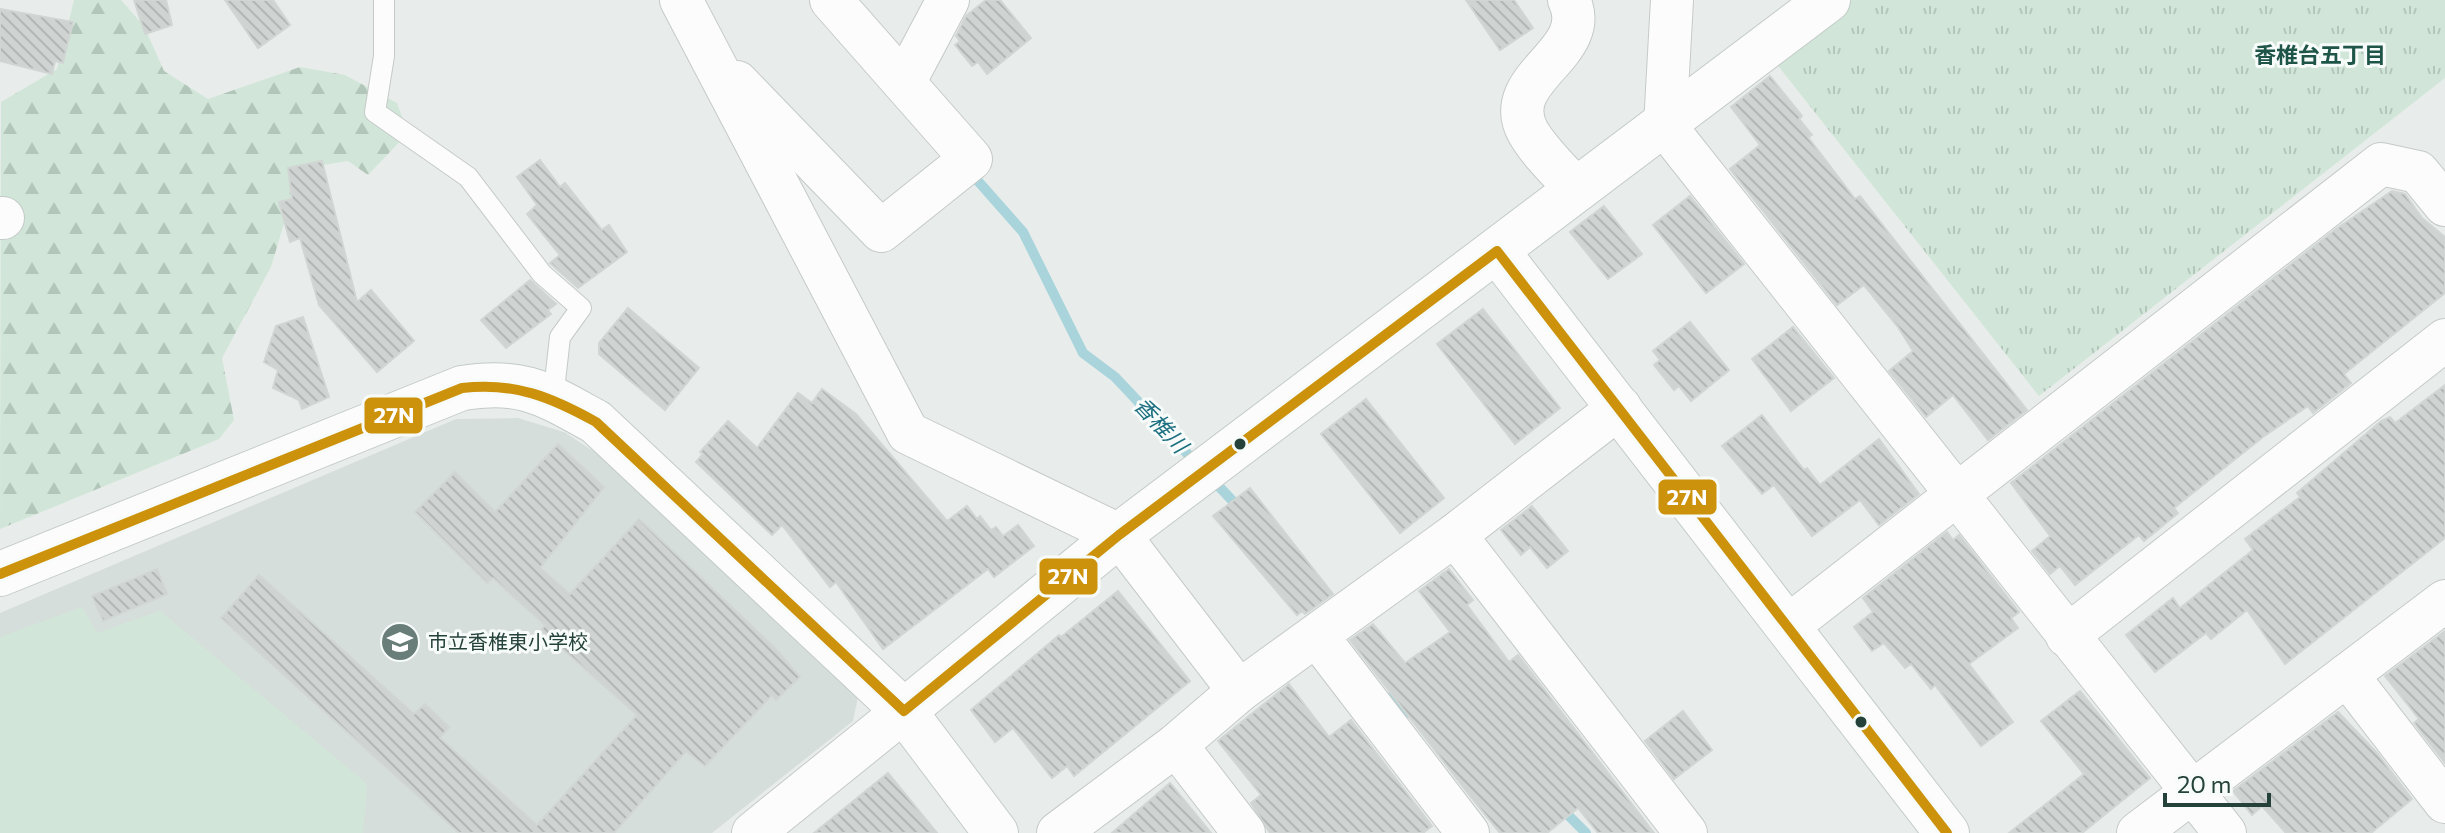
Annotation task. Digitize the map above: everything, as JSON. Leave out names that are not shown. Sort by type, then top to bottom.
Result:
[{"type":"street","points":[[681,0],[702,46],[908,433],[1119,535],[1239,691]]},
{"type":"street","points":[[702,46],[881,231],[971,159],[831,0]]},
{"type":"street","points":[[905,81],[948,0]]},
{"type":"street","points":[[1569,0],[1575,12],[1570,41],[1530,84],[1521,109],[1528,131],[1577,190]]},
{"type":"street","points":[[1672,0],[1665,126],[2225,833]]},
{"type":"street","points":[[753,833],[1119,535],[1828,0]]},
{"type":"street","points":[[1788,626],[2381,164],[2418,172],[2445,205]]},
{"type":"street","points":[[1497,251],[1947,833]]},
{"type":"street","points":[[2067,636],[2445,340]]},
{"type":"street","points":[[0,574],[462,388],[495,382],[537,390],[596,422],[904,711],[996,833]]},
{"type":"street","points":[[1058,833],[1176,745],[1239,691],[1455,535],[1620,407]]},
{"type":"street","points":[[1455,535],[1686,833]]},
{"type":"street","points":[[2138,833],[2445,601]]},
{"type":"street","points":[[1317,636],[1468,833]]},
{"type":"street","points":[[2347,675],[2445,802]]},
{"type":"street","points":[[1176,745],[1244,833]]},
{"type":"lane","points":[[384,0],[384,56],[375,112],[468,177],[542,274],[581,308],[560,337],[553,399]]},
{"type":"shaded area","name":"市立香椎東小学校","points":[[518,418],[564,432],[601,456],[858,697],[853,721],[712,833],[0,833],[0,613],[456,419]]},
{"type":"green space","points":[[74,0],[121,0],[144,26],[164,71],[208,99],[300,67],[345,75],[397,103],[408,133],[368,175],[348,161],[317,166],[287,213],[271,267],[222,358],[234,420],[219,439],[0,529],[1,102],[57,69]]},
{"type":"green space","points":[[1852,0],[2445,0],[2445,78],[2039,396],[1775,62]]},
{"type":"green space","points":[[82,607],[97,633],[160,611],[367,784],[363,833],[0,833],[0,637]]},
{"type":"building","points":[[134,0],[166,0],[172,25],[145,34]]},
{"type":"building","points":[[225,0],[273,0],[290,25],[258,48]]},
{"type":"building","points":[[986,0],[1000,0],[1031,38],[987,74],[978,62],[972,66],[955,45],[960,41],[956,36],[966,16]]},
{"type":"building","points":[[1466,0],[1514,0],[1533,28],[1500,50]]},
{"type":"building","points":[[0,9],[73,22],[63,63],[55,61],[52,74],[0,61]]},
{"type":"building","points":[[1770,76],[1802,116],[1799,119],[1812,135],[1808,137],[1855,199],[1860,196],[2027,410],[1988,440],[1953,395],[1926,417],[1889,371],[1913,351],[1898,327],[1864,285],[1837,305],[1730,169],[1760,145],[1731,107]]},
{"type":"building","points":[[540,160],[560,187],[565,183],[602,230],[609,225],[627,252],[578,288],[550,263],[560,255],[527,214],[537,205],[517,177]]},
{"type":"building","points":[[322,161],[357,302],[371,290],[414,341],[377,372],[319,305],[300,238],[290,242],[279,202],[292,199],[288,168]]},
{"type":"building","points":[[2392,191],[2405,194],[2422,218],[2445,237],[2445,293],[2344,374],[2351,383],[2313,413],[2308,406],[2263,437],[2174,508],[2178,513],[2144,541],[2139,535],[2075,585],[2060,566],[2050,574],[2032,551],[2050,536],[2011,483],[2336,229]]},
{"type":"building","points":[[1690,196],[1744,264],[1706,293],[1653,225]]},
{"type":"building","points":[[1604,206],[1642,254],[1608,279],[1570,232]]},
{"type":"building","points":[[530,280],[556,304],[548,310],[551,314],[506,348],[481,320]]},
{"type":"building","points":[[628,308],[699,368],[665,410],[599,354],[599,343]]},
{"type":"building","points":[[1483,309],[1560,408],[1515,444],[1437,344]]},
{"type":"building","points":[[303,317],[329,397],[302,409],[299,400],[273,388],[278,370],[264,362],[276,326]]},
{"type":"building","points":[[1690,322],[1729,370],[1691,401],[1679,386],[1674,390],[1654,365],[1660,360],[1653,351]]},
{"type":"building","points":[[1793,327],[1834,378],[1791,411],[1752,359]]},
{"type":"building","points":[[2445,385],[2445,538],[2285,664],[2247,610],[2211,639],[2206,633],[2155,672],[2126,635],[2173,598],[2180,608],[2253,550],[2245,539],[2300,497],[2297,493],[2381,421],[2390,417],[2395,423]]},
{"type":"building","points":[[822,389],[856,414],[947,521],[967,506],[977,519],[980,516],[991,530],[996,527],[1003,536],[1018,525],[1034,546],[994,577],[988,569],[883,649],[836,582],[830,587],[782,525],[772,535],[696,462],[703,454],[700,452],[728,421],[757,448],[798,393],[812,403]]},
{"type":"building","points":[[1366,399],[1444,498],[1400,533],[1321,434]]},
{"type":"building","points":[[1762,415],[1804,470],[1807,468],[1820,485],[1879,439],[1919,494],[1879,525],[1860,500],[1812,536],[1774,485],[1762,494],[1722,446]]},
{"type":"building","points":[[558,444],[604,487],[540,568],[570,594],[639,519],[774,647],[800,677],[776,700],[772,695],[705,766],[686,751],[614,833],[459,833],[221,618],[259,575],[414,714],[425,704],[449,727],[440,738],[537,825],[637,715],[541,630],[545,625],[493,578],[487,583],[415,512],[455,472],[495,512]]},
{"type":"building","points":[[1250,488],[1333,594],[1305,614],[1302,611],[1297,615],[1213,516]]},
{"type":"building","points":[[1532,506],[1568,551],[1547,568],[1530,547],[1521,555],[1501,530]]},
{"type":"building","points":[[1947,532],[1953,540],[1959,535],[2019,612],[2011,618],[2018,628],[1969,664],[2013,722],[1981,746],[1935,685],[1931,689],[1911,664],[1905,668],[1884,643],[1872,651],[1854,627],[1873,612],[1863,598]]},
{"type":"building","points":[[157,569],[167,594],[103,621],[92,596]]},
{"type":"building","points":[[1449,569],[1473,600],[1467,605],[1509,662],[1518,655],[1654,833],[1598,833],[1578,808],[1547,833],[1500,833],[1470,796],[1350,640],[1373,624],[1405,663],[1450,632],[1419,591]]},
{"type":"building","points":[[1118,591],[1190,681],[1074,776],[1067,766],[1052,778],[1013,728],[995,742],[971,710],[1059,635],[1061,637]]},
{"type":"building","points":[[2445,631],[2445,763],[2414,723],[2419,719],[2385,676]]},
{"type":"building","points":[[1289,684],[1329,737],[1351,720],[1432,826],[1423,833],[1270,833],[1251,803],[1261,795],[1218,741]]},
{"type":"building","points":[[2080,691],[2150,778],[2082,833],[2009,833],[2084,774],[2041,721]]},
{"type":"building","points":[[1683,711],[1712,750],[1674,779],[1645,741]]},
{"type":"building","points":[[2338,712],[2377,753],[2412,799],[2371,833],[2286,833],[2262,806],[2252,815],[2233,791]]},
{"type":"building","points":[[888,773],[937,833],[814,833]]},
{"type":"building","points":[[1170,783],[1211,833],[1112,833]]},
{"type":"waterway","name":"香椎川","points":[[970,172],[1023,232],[1083,353],[1115,377],[1198,465]]},
{"type":"waterway","name":"香椎川","points":[[1212,479],[1242,511]]},
{"type":"waterway","name":"香椎川","points":[[1386,697],[1416,717]]},
{"type":"waterway","name":"香椎川","points":[[1559,806],[1586,833]]},
{"type":"transit line","name":"27N","points":[[0,574],[462,388],[499,387],[532,393],[596,422],[904,711],[1119,535],[1497,251],[1947,833]]},
{"type":"place","name":"市立香椎東小学校","points":[[400,642]]},
{"type":"district","name":"香椎台五丁目","points":[[2320,55]]}]
